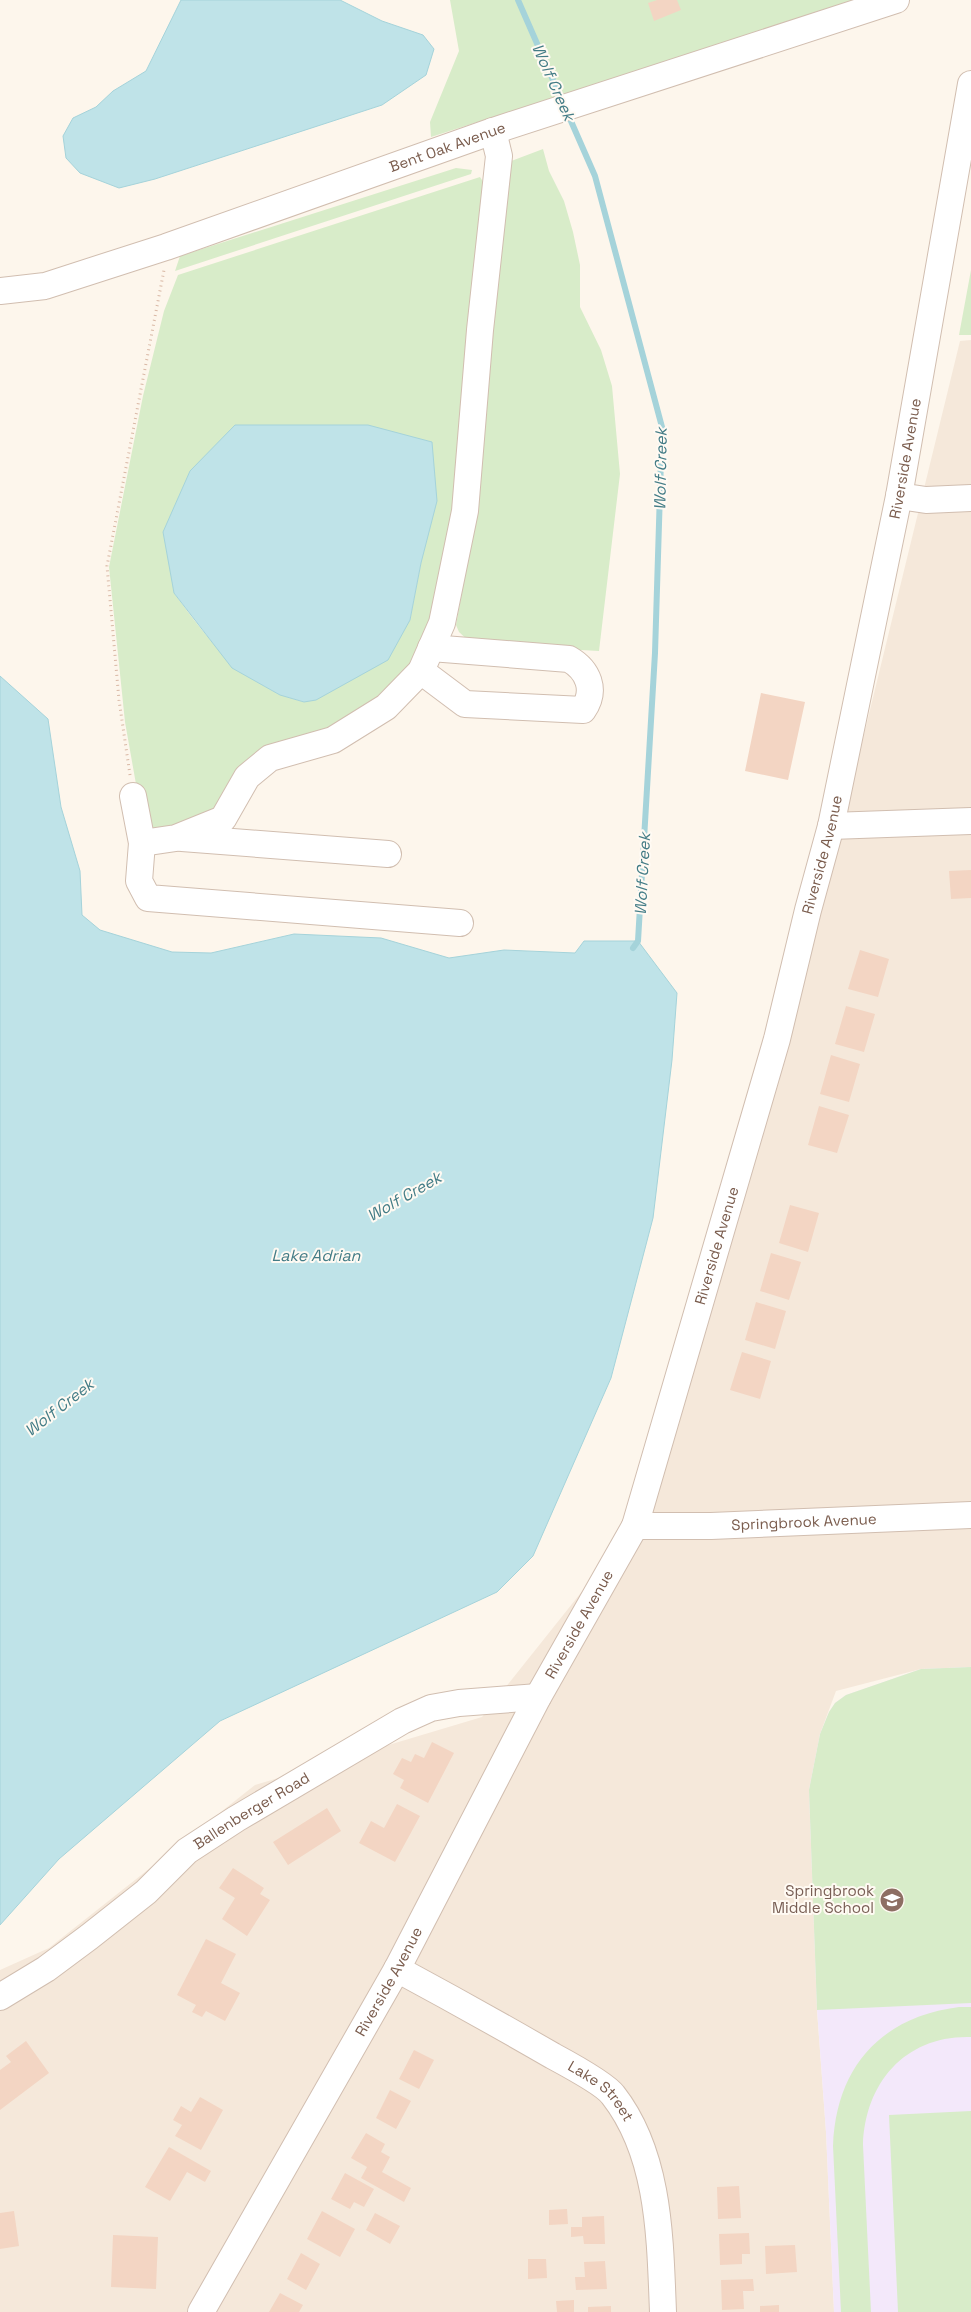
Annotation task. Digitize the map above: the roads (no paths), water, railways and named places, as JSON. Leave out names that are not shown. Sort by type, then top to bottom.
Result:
[{"type":"street","name":"Bent Oak Avenue","points":[[0,291],[45,286],[166,247],[493,131],[896,0]]},
{"type":"street","name":"Riverside Avenue","points":[[201,2312],[397,1969],[538,1698],[635,1526],[777,1039],[830,826],[961,204],[971,84]]},
{"type":"street","points":[[176,838],[223,819],[248,777],[270,758],[332,740],[386,707],[426,660],[442,623],[465,511],[480,330],[499,156],[493,131]]},
{"type":"street","points":[[899,496],[926,500],[971,498]]},
{"type":"street","points":[[569,659],[580,665],[588,676],[588,703],[583,710],[465,704],[426,660],[569,659]]},
{"type":"street","points":[[133,796],[142,842],[139,881],[148,898],[460,923]]},
{"type":"street","points":[[830,826],[971,822]]},
{"type":"street","points":[[142,842],[176,838],[388,854]]},
{"type":"street","name":"Springbrook Avenue","points":[[635,1526],[711,1526],[971,1515]]},
{"type":"street","name":"Ballenberger Road","points":[[0,1997],[46,1969],[89,1937],[146,1892],[187,1851],[236,1819],[402,1721],[432,1708],[459,1703],[538,1698]]},
{"type":"street","name":"Lake Street","points":[[397,1969],[572,2067],[612,2093],[633,2129],[648,2167],[659,2219],[663,2312]]},
{"type":"water","points":[[181,0],[340,0],[382,21],[423,35],[434,49],[426,75],[382,105],[155,179],[119,188],[80,173],[66,158],[63,136],[73,118],[96,107],[113,91],[146,71]]},
{"type":"water","points":[[235,425],[368,425],[432,442],[437,501],[421,563],[410,620],[388,660],[316,700],[304,702],[280,695],[232,668],[174,593],[163,532],[190,471]]},
{"type":"water","name":"Lake Adrian","points":[[0,676],[48,719],[61,807],[80,871],[82,915],[100,930],[172,952],[211,953],[294,934],[381,938],[449,958],[504,950],[575,953],[584,941],[638,941],[677,993],[672,1060],[653,1218],[611,1378],[533,1556],[497,1592],[220,1721],[59,1859],[0,1925]]},
{"type":"waterway","name":"Wolf Creek","points":[[518,0],[563,103]]},
{"type":"waterway","name":"Wolf Creek","points":[[567,112],[595,176],[662,427],[655,653],[638,941],[633,948]]},
{"type":"place","name":"Springbrook Middle School","points":[[892,1900]]}]
